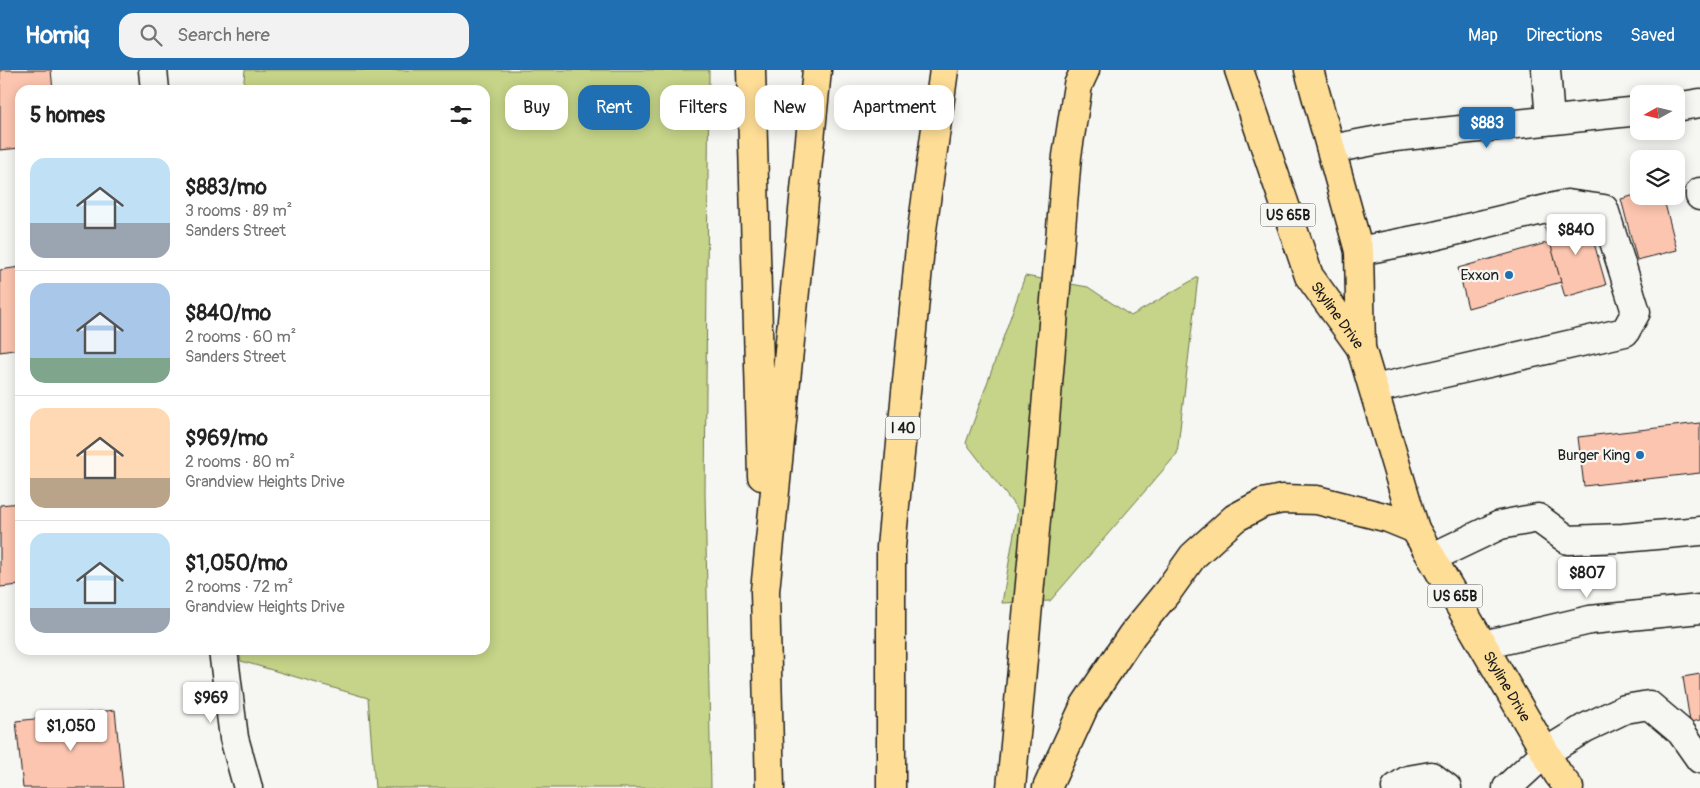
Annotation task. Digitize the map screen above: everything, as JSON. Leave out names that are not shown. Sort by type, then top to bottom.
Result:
[{"type":"main road","points":[[751,70],[770,788]]},
{"type":"main road","points":[[765,591],[817,70]]},
{"type":"main road","name":"I 40","points":[[891,788],[891,547],[921,237],[944,70]]},
{"type":"main road","points":[[1011,788],[1044,434],[1067,156],[1078,85],[1085,70]]},
{"type":"main road","name":"Skyline Drive","points":[[1239,70],[1309,276],[1361,348]]},
{"type":"main road","name":"Skyline Drive","points":[[1309,70],[1360,251],[1361,348]]},
{"type":"main road","name":"US 65B","points":[[1361,348],[1374,389]]},
{"type":"main road","name":"Skyline Drive","points":[[1374,389],[1415,529],[1558,774],[1570,788]]},
{"type":"main road","points":[[1047,788],[1085,706],[1132,635],[1168,591],[1193,556],[1236,518],[1263,504],[1282,499],[1317,500],[1388,518],[1415,529]]},
{"type":"street","points":[[153,70],[154,85]]},
{"type":"street","points":[[1546,70],[1550,120]]},
{"type":"street","points":[[1685,106],[1700,103]]},
{"type":"street","points":[[1331,149],[1395,137],[1630,112]]},
{"type":"street","points":[[1360,251],[1430,237],[1567,204],[1604,209],[1636,312],[1625,332],[1374,389]]},
{"type":"street","points":[[1433,558],[1500,525],[1538,518],[1568,540],[1623,538],[1700,531]]},
{"type":"street","points":[[1483,645],[1590,620],[1700,609]]},
{"type":"street","points":[[224,655],[234,738],[248,788]]},
{"type":"street","points":[[1507,788],[1546,752],[1585,728],[1625,709],[1649,705],[1681,732],[1700,759]]},
{"type":"street","points":[[1396,788],[1408,780],[1431,776],[1447,788]]},
{"type":"green space","points":[[245,70],[709,70],[709,85],[660,85],[660,130],[708,130],[705,493],[711,788],[375,788],[368,698],[241,661],[240,655],[490,655],[490,85],[244,85]]},
{"type":"green space","points":[[1025,276],[1088,287],[1131,316],[1198,277],[1177,454],[1050,601],[1002,603],[1018,510],[966,443]]},
{"type":"building","points":[[0,70],[51,70],[52,85],[15,85],[15,148],[0,150]]},
{"type":"building","points":[[1630,196],[1630,205],[1665,205],[1677,250],[1637,260],[1621,199]]},
{"type":"building","points":[[1586,215],[1606,285],[1565,297],[1545,228]]},
{"type":"building","name":"Exxon","points":[[1550,242],[1561,282],[1468,308],[1458,268]]},
{"type":"building","points":[[15,268],[15,350],[0,352],[0,270]]},
{"type":"building","name":"Burger King","points":[[1700,423],[1700,473],[1584,486],[1578,437]]},
{"type":"building","points":[[15,504],[15,586],[0,587],[0,505]]},
{"type":"building","points":[[1700,674],[1700,720],[1690,722],[1683,677]]},
{"type":"building","points":[[115,710],[123,788],[23,788],[16,721]]},
{"type":"place","name":"Exxon","points":[[1509,275]]},
{"type":"place","name":"Burger King","points":[[1640,455]]}]
